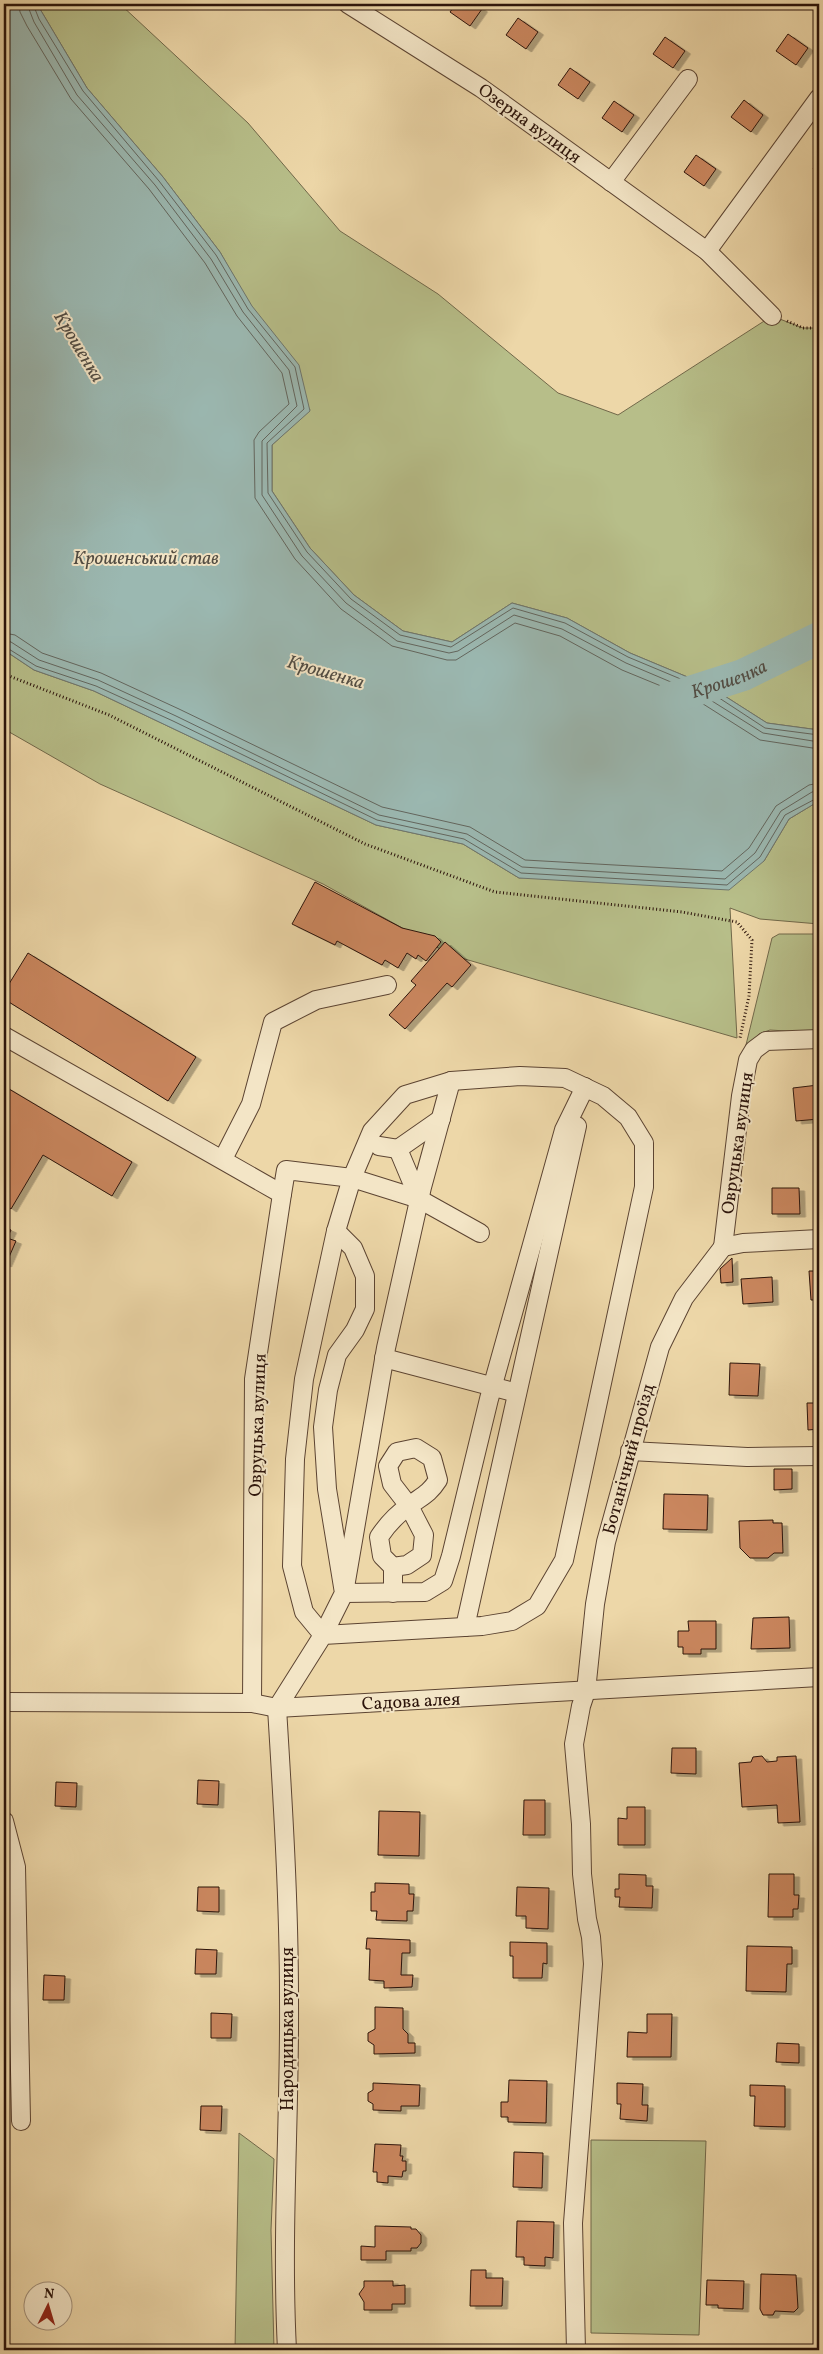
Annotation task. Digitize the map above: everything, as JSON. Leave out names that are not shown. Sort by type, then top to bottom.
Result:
[{"type":"street","name":"Озерна вулиця","points":[[348,4],[481,88],[707,251],[772,316]]},
{"type":"street","points":[[611,182],[688,79]]},
{"type":"street","points":[[707,251],[819,98]]},
{"type":"street","points":[[223,1158],[251,1104],[273,1022],[316,1000],[387,985]]},
{"type":"street","points":[[4,1036],[223,1158],[282,1194]]},
{"type":"street","name":"Овруцька вулиця","points":[[723,1247],[741,1096],[748,1060],[754,1050],[766,1041],[775,1039],[819,1039]]},
{"type":"street","points":[[520,1076],[566,1078],[586,1086],[603,1096],[628,1117],[644,1143],[644,1186],[564,1560],[537,1606],[512,1621],[466,1627],[323,1635],[304,1612],[292,1566],[295,1459],[304,1379],[336,1231],[352,1178],[372,1131],[405,1094],[451,1081],[520,1076]]},
{"type":"street","points":[[277,1708],[323,1635],[344,1593],[384,1358],[419,1200],[451,1081]]},
{"type":"street","points":[[344,1593],[425,1592],[443,1581],[451,1556],[493,1386],[564,1130],[586,1086]]},
{"type":"street","points":[[466,1627],[586,1086]]},
{"type":"street","points":[[379,1146],[398,1149],[440,1119]]},
{"type":"street","points":[[398,1149],[419,1200]]},
{"type":"street","name":"Овруцька вулиця","points":[[252,1702],[254,1379],[286,1170],[352,1178]]},
{"type":"street","points":[[352,1178],[419,1200],[480,1233]]},
{"type":"street","points":[[336,1231],[353,1248],[365,1276],[365,1308],[355,1330],[337,1355],[328,1390],[323,1427],[327,1489],[344,1593]]},
{"type":"street","points":[[723,1247],[743,1243],[819,1239]]},
{"type":"street","name":"Ботанічний проїзд","points":[[576,2350],[573,2223],[593,1964],[582,1874],[581,1824],[574,1744],[581,1706],[586,1691],[595,1604],[606,1542],[660,1347],[670,1323],[684,1298],[723,1247]]},
{"type":"street","points":[[384,1358],[518,1393]]},
{"type":"street","points":[[630,1451],[747,1457],[819,1456]]},
{"type":"street","points":[[393,1567],[407,1565],[422,1555],[424,1536],[409,1506],[388,1524],[379,1537],[382,1556],[393,1567],[393,1593]]},
{"type":"street","name":"Садова алея","points":[[4,1702],[252,1702],[277,1708],[819,1677]]},
{"type":"street","name":"Народицька вулиця","points":[[277,1708],[284,1823],[289,1998],[284,2219],[287,2350]]},
{"type":"street","points":[[4,1821],[16,1867],[21,2121]]},
{"type":"path","points":[[772,316],[803,328],[819,328]]},
{"type":"path","points":[[4,674],[109,715],[365,844],[495,892],[682,912],[736,922],[752,940],[749,996],[739,1042]]},
{"type":"green space","points":[[37,4],[120,4],[248,123],[340,231],[438,294],[558,393],[618,415],[772,316],[803,328],[819,328],[819,730],[767,723],[709,686],[630,653],[567,618],[512,603],[452,642],[403,631],[354,595],[310,548],[272,491],[272,445],[310,410],[220,252],[163,177],[87,88]]},
{"type":"green space","points":[[4,650],[34,670],[94,691],[376,825],[463,844],[519,878],[764,861],[789,819],[819,801],[819,924],[760,919],[730,908],[737,1038],[451,955],[323,884],[100,784],[4,729]]},
{"type":"green space","points":[[779,934],[819,934],[819,1033],[770,1030],[759,1034],[745,1049],[772,938]]},
{"type":"green space","points":[[239,2133],[274,2159],[271,2230],[274,2350],[235,2350]]},
{"type":"green space","points":[[591,2140],[706,2141],[699,2335],[591,2333]]},
{"type":"water","name":"Крошенський став","points":[[4,4],[37,4],[87,88],[163,177],[220,252],[252,306],[299,365],[310,411],[272,445],[272,491],[310,548],[354,595],[403,631],[452,642],[512,603],[567,618],[630,653],[709,686],[767,723],[819,730],[819,801],[789,819],[764,861],[729,890],[519,878],[463,844],[376,825],[94,691],[34,670],[4,650]]},
{"type":"building","points":[[456,4],[474,4],[482,9],[470,26],[450,12]]},
{"type":"building","points":[[518,18],[538,32],[526,49],[506,35]]},
{"type":"building","points":[[788,34],[808,48],[796,65],[776,51]]},
{"type":"building","points":[[665,37],[685,51],[673,68],[653,54]]},
{"type":"building","points":[[570,68],[590,82],[578,99],[558,85]]},
{"type":"building","points":[[744,100],[763,115],[751,132],[731,117]]},
{"type":"building","points":[[614,101],[634,115],[622,132],[602,118]]},
{"type":"building","points":[[696,155],[716,169],[704,186],[684,172]]},
{"type":"building","points":[[819,160],[819,174],[813,169]]},
{"type":"building","points":[[315,882],[402,928],[435,936],[441,942],[426,961],[418,955],[416,959],[407,953],[398,968],[385,960],[382,965],[337,941],[335,945],[292,924]]},
{"type":"building","points":[[445,942],[471,965],[452,987],[447,983],[405,1029],[389,1015],[416,985],[411,981]]},
{"type":"building","points":[[28,953],[196,1057],[168,1101],[4,999],[4,992]]},
{"type":"building","points":[[818,1085],[819,1119],[796,1121],[793,1088]]},
{"type":"building","points":[[4,1086],[132,1162],[112,1196],[43,1155],[11,1209],[4,1204]]},
{"type":"building","points":[[772,1188],[799,1188],[800,1214],[772,1214]]},
{"type":"building","points":[[4,1227],[11,1230],[7,1238],[16,1241],[6,1264],[4,1263]]},
{"type":"building","points":[[732,1258],[733,1282],[721,1283],[720,1269]]},
{"type":"building","points":[[817,1264],[819,1264],[819,1300],[811,1300],[809,1271],[817,1271]]},
{"type":"building","points":[[772,1277],[773,1302],[743,1304],[741,1279]]},
{"type":"building","points":[[730,1363],[760,1364],[758,1396],[729,1395]]},
{"type":"building","points":[[807,1403],[819,1403],[819,1429],[808,1430]]},
{"type":"building","points":[[774,1469],[792,1469],[792,1489],[774,1490]]},
{"type":"building","points":[[664,1494],[708,1495],[707,1530],[663,1529]]},
{"type":"building","points":[[773,1520],[773,1523],[782,1523],[783,1553],[774,1553],[768,1558],[750,1558],[740,1548],[739,1521]]},
{"type":"building","points":[[789,1617],[790,1648],[751,1649],[753,1618]]},
{"type":"building","points":[[688,1621],[716,1621],[716,1649],[701,1649],[701,1654],[683,1654],[683,1647],[678,1647],[678,1631],[689,1631]]},
{"type":"building","points":[[672,1748],[696,1748],[696,1774],[671,1773]]},
{"type":"building","points":[[762,1756],[767,1762],[777,1761],[777,1757],[796,1756],[800,1822],[778,1823],[777,1805],[742,1807],[739,1763],[751,1762],[753,1757]]},
{"type":"building","points":[[198,1780],[219,1781],[218,1805],[197,1804]]},
{"type":"building","points":[[56,1782],[77,1783],[76,1807],[55,1806]]},
{"type":"building","points":[[524,1800],[545,1800],[545,1835],[523,1835]]},
{"type":"building","points":[[627,1807],[645,1807],[645,1845],[618,1845],[618,1818],[627,1819]]},
{"type":"building","points":[[379,1811],[420,1812],[419,1856],[378,1855]]},
{"type":"building","points":[[619,1874],[646,1875],[646,1886],[653,1886],[652,1908],[619,1907],[620,1897],[615,1897],[615,1889],[619,1889]]},
{"type":"building","points":[[769,1874],[794,1874],[794,1895],[799,1895],[798,1909],[793,1909],[793,1917],[768,1917]]},
{"type":"building","points":[[375,1883],[409,1884],[409,1894],[414,1894],[413,1911],[407,1911],[407,1921],[376,1920],[377,1911],[371,1911],[371,1892],[375,1892]]},
{"type":"building","points":[[198,1887],[219,1887],[219,1912],[197,1911]]},
{"type":"building","points":[[517,1887],[549,1888],[548,1929],[526,1928],[526,1916],[516,1916]]},
{"type":"building","points":[[367,1938],[410,1940],[410,1953],[402,1953],[401,1975],[413,1975],[412,1987],[384,1988],[384,1981],[369,1980],[370,1949],[366,1949]]},
{"type":"building","points":[[510,1942],[547,1943],[547,1964],[543,1963],[542,1978],[513,1978],[513,1956],[510,1956]]},
{"type":"building","points":[[747,1946],[792,1947],[792,1964],[787,1964],[786,1992],[746,1991]]},
{"type":"building","points":[[196,1949],[217,1950],[216,1974],[195,1974]]},
{"type":"building","points":[[44,1975],[65,1976],[64,2000],[43,2000]]},
{"type":"building","points":[[375,2007],[403,2008],[403,2029],[408,2034],[408,2043],[415,2043],[415,2053],[374,2054],[374,2045],[368,2041],[368,2033],[375,2029]]},
{"type":"building","points":[[211,2013],[232,2014],[231,2038],[211,2038]]},
{"type":"building","points":[[647,2014],[672,2014],[671,2057],[627,2057],[628,2032],[647,2033]]},
{"type":"building","points":[[777,2043],[799,2044],[799,2063],[776,2062]]},
{"type":"building","points":[[509,2080],[547,2081],[546,2123],[508,2122],[508,2117],[501,2117],[501,2102],[508,2102]]},
{"type":"building","points":[[373,2083],[420,2085],[419,2106],[401,2106],[401,2111],[373,2110],[373,2104],[368,2101],[368,2093],[373,2090]]},
{"type":"building","points":[[617,2083],[643,2084],[642,2105],[648,2105],[647,2121],[620,2119],[621,2104],[617,2104]]},
{"type":"building","points":[[750,2085],[785,2086],[785,2127],[754,2126],[755,2096],[750,2096]]},
{"type":"building","points":[[201,2106],[222,2106],[221,2131],[200,2130]]},
{"type":"building","points":[[375,2144],[401,2145],[400,2156],[403,2156],[402,2161],[406,2161],[406,2171],[403,2171],[402,2177],[388,2176],[388,2183],[377,2182],[377,2172],[373,2172]]},
{"type":"building","points":[[514,2152],[543,2153],[542,2188],[513,2187]]},
{"type":"building","points":[[517,2221],[554,2222],[553,2258],[545,2257],[545,2266],[524,2265],[524,2257],[516,2257]]},
{"type":"building","points":[[375,2226],[411,2227],[411,2229],[416,2229],[421,2235],[421,2243],[417,2248],[411,2248],[411,2251],[386,2251],[386,2260],[361,2260],[361,2246],[375,2247]]},
{"type":"building","points":[[471,2270],[486,2270],[486,2278],[503,2278],[502,2306],[470,2306]]},
{"type":"building","points":[[761,2274],[796,2275],[798,2308],[794,2312],[775,2311],[773,2315],[763,2315],[760,2309]]},
{"type":"building","points":[[707,2280],[744,2281],[743,2309],[718,2308],[718,2305],[706,2305]]},
{"type":"building","points":[[364,2281],[393,2281],[393,2286],[405,2285],[405,2304],[392,2304],[392,2310],[364,2310],[364,2302],[359,2294],[364,2287]]},
{"type":"waterway","name":"Крошенка","points":[[668,699],[743,675],[819,638]]}]
